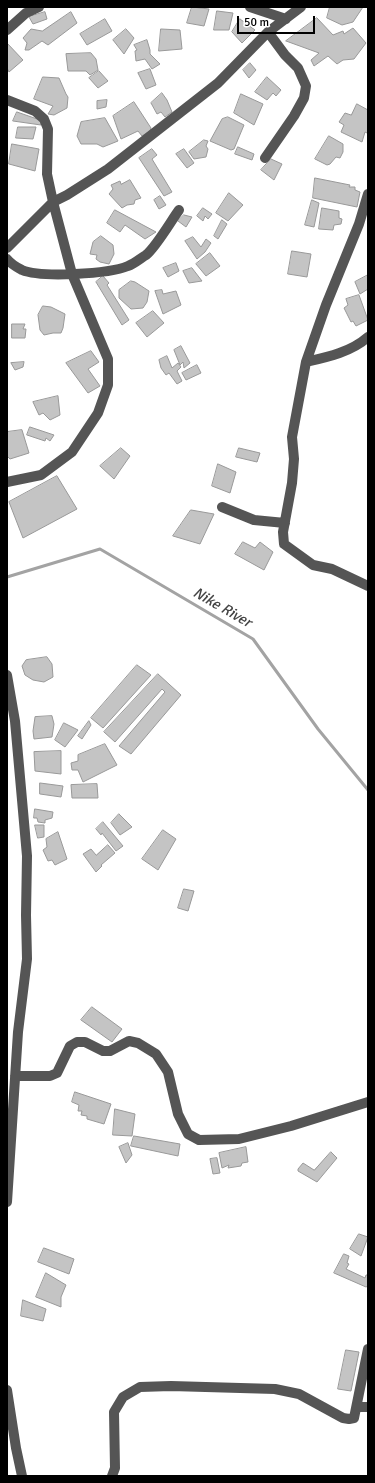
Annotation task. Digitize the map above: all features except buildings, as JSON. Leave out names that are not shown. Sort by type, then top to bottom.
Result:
[{"type":"street","points":[[7,30],[26,13],[39,7]]},
{"type":"street","points":[[250,7],[286,18]]},
{"type":"street","points":[[7,248],[53,202],[67,195],[108,169],[218,83],[268,32],[301,7]]},
{"type":"street","points":[[265,158],[294,116],[304,98],[306,86],[298,68],[285,55],[268,32]]},
{"type":"street","points":[[7,100],[35,111],[44,119],[48,129],[47,174],[53,202],[72,274],[108,359],[108,385],[98,413],[72,452],[41,475],[7,482]]},
{"type":"street","points":[[368,194],[359,224],[326,305],[306,362],[292,437],[294,459],[292,483],[283,532],[284,544],[313,564],[332,569],[368,586]]},
{"type":"street","points":[[7,259],[11,264],[22,270],[44,274],[72,274],[105,271],[129,266],[148,254],[179,210]]},
{"type":"street","points":[[359,224],[368,218]]},
{"type":"street","points":[[306,362],[340,353],[361,344],[368,337]]},
{"type":"street","points":[[222,507],[254,520],[285,523]]},
{"type":"street","points":[[7,675],[15,721],[27,856],[27,959],[19,1025],[7,1202]]},
{"type":"street","points":[[15,1076],[50,1076],[56,1073],[70,1046],[77,1042],[85,1042],[103,1051],[110,1051],[129,1041],[138,1043],[156,1054],[168,1072],[175,1093],[178,1114],[188,1134],[199,1140],[239,1139],[291,1126],[368,1102]]},
{"type":"street","points":[[112,1476],[114,1468],[114,1412],[123,1396],[140,1387],[171,1386],[275,1389],[299,1394],[343,1418],[349,1419],[354,1418],[368,1350]]},
{"type":"street","points":[[7,1395],[22,1476]]},
{"type":"street","points":[[357,1406],[368,1406]]},
{"type":"waterway","name":"Nike River","points":[[7,577],[100,549],[253,639],[318,729],[368,790]]}]
